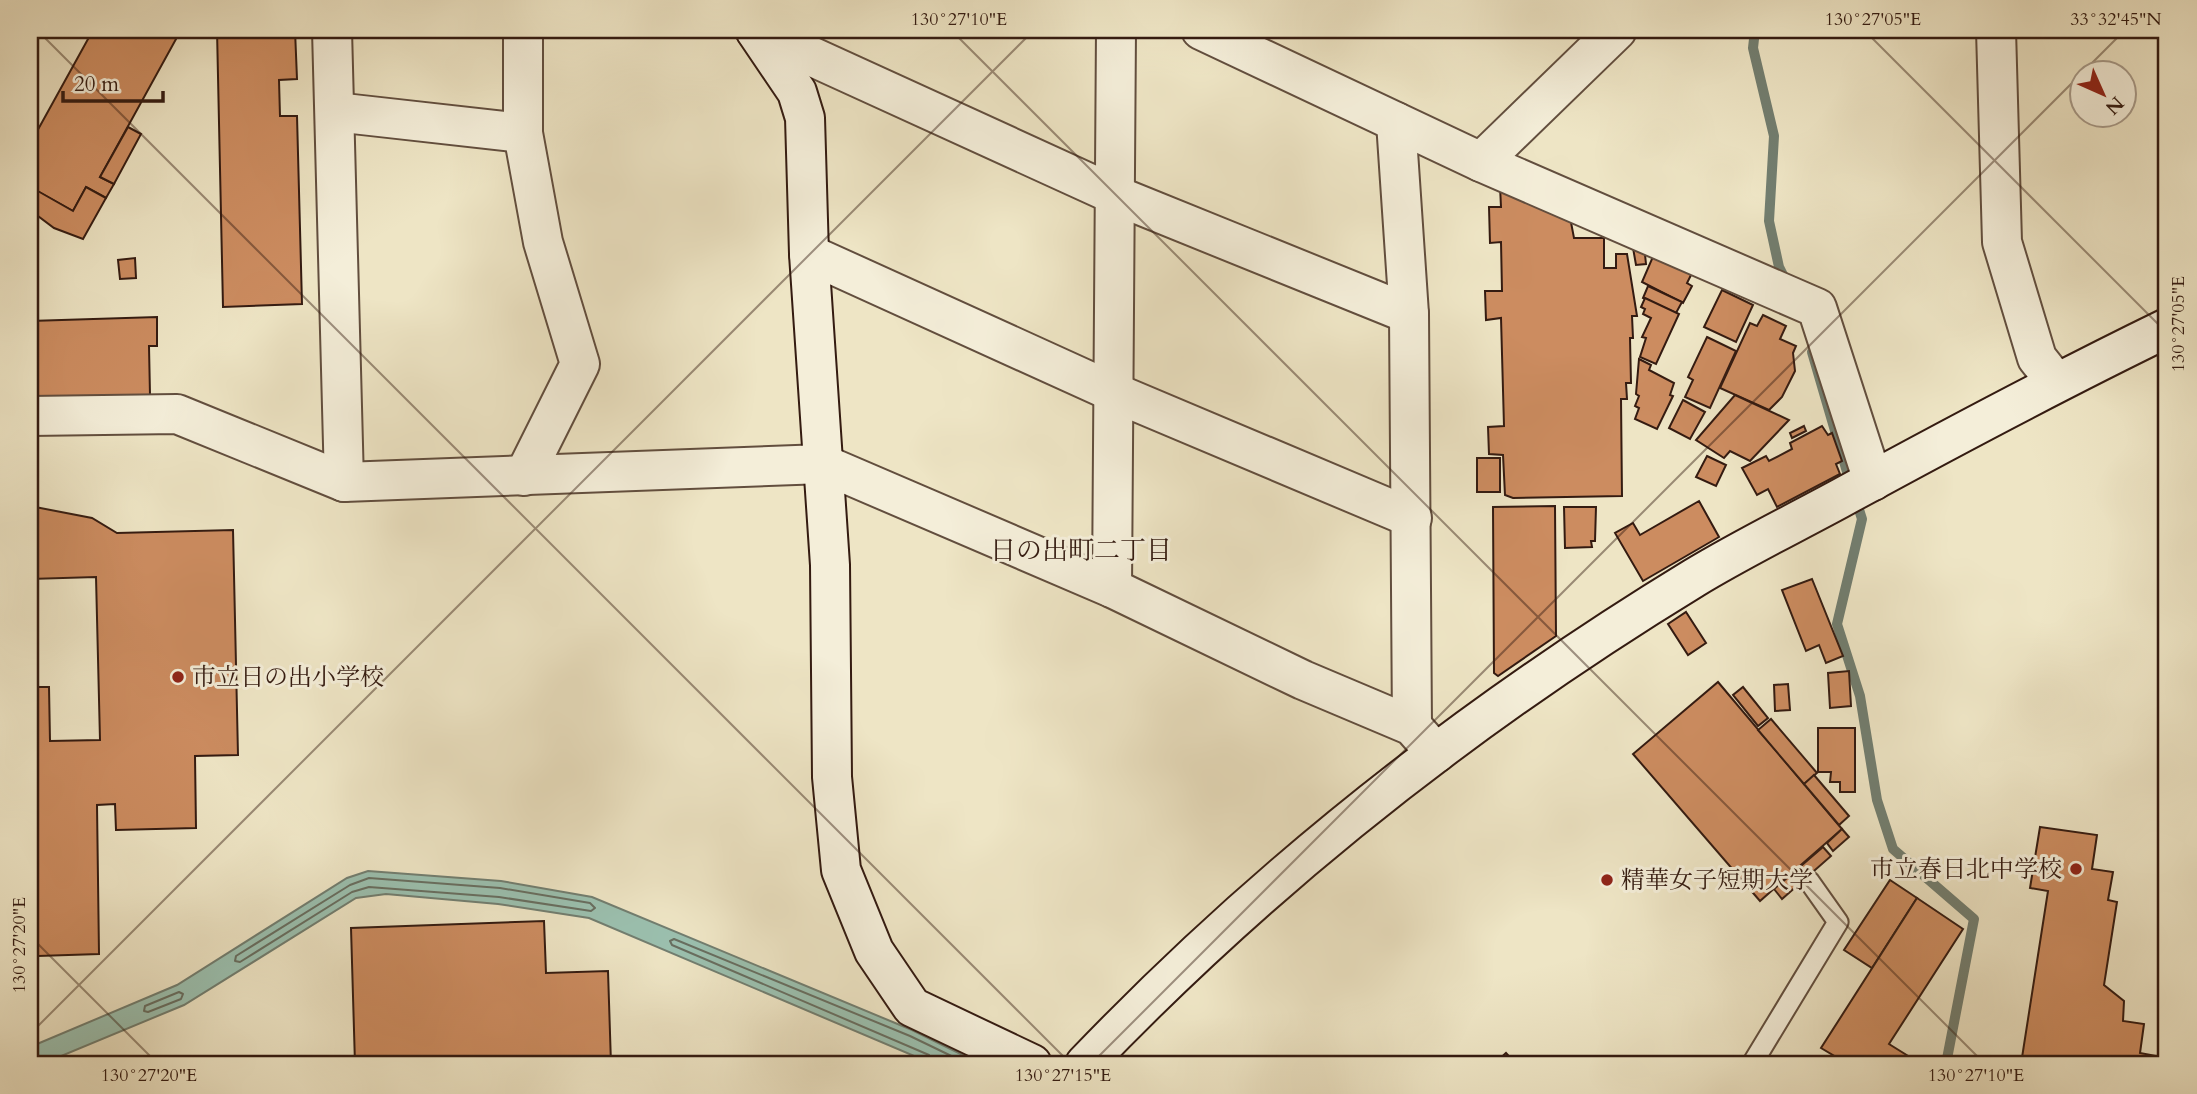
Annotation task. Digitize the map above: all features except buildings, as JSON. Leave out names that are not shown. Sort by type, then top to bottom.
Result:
[{"type":"street","points":[[332,30],[344,482]]},
{"type":"street","points":[[523,30],[523,133],[543,242],[580,364],[524,476]]},
{"type":"street","points":[[755,30],[1115,195],[1409,314]]},
{"type":"street","points":[[755,30],[797,92],[805,118],[809,254],[830,565],[832,776],[841,870],[874,951],[912,1007],[1032,1064]]},
{"type":"street","points":[[1112,588],[1116,30]]},
{"type":"street","points":[[1201,30],[1481,162],[1817,308],[1873,481]]},
{"type":"street","points":[[1481,162],[1617,30]]},
{"type":"street","points":[[1996,30],[2002,242],[2038,358],[2056,382]]},
{"type":"street","points":[[335,112],[523,133]]},
{"type":"street","points":[[1396,122],[1409,314],[1412,518],[1424,739]]},
{"type":"street","points":[[809,254],[1113,392],[1412,518]]},
{"type":"street","points":[[1087,1064],[1195,956],[1320,842],[1424,739],[1542,677],[1695,578],[2056,382],[2167,328]]},
{"type":"street","points":[[30,416],[177,414],[344,482],[823,464],[1112,588],[1424,739]]},
{"type":"lane","points":[[1752,1064],[1838,922],[1809,881]]},
{"type":"water","points":[[368,871],[501,881],[592,897],[912,1030],[981,1064],[933,1064],[589,918],[498,904],[386,894],[356,898],[184,1005],[42,1064],[30,1064],[30,1047],[177,985],[347,878]]},
{"type":"waterway","points":[[1755,30],[1753,48],[1774,136],[1769,221],[1779,267],[1787,283]]},
{"type":"waterway","points":[[1812,352],[1850,482]]},
{"type":"waterway","points":[[1856,500],[1862,519],[1837,624],[1860,696],[1877,800],[1893,849],[1974,919],[1946,1064]]},
{"type":"place","name":"市立日の出小学校","points":[[178,677]]},
{"type":"place","name":"市立春日北中学校","points":[[2076,869]]},
{"type":"place","name":"精華女子短期大学","points":[[1607,880]]},
{"type":"district","name":"日の出町二丁目","points":[[1081,550]]}]
